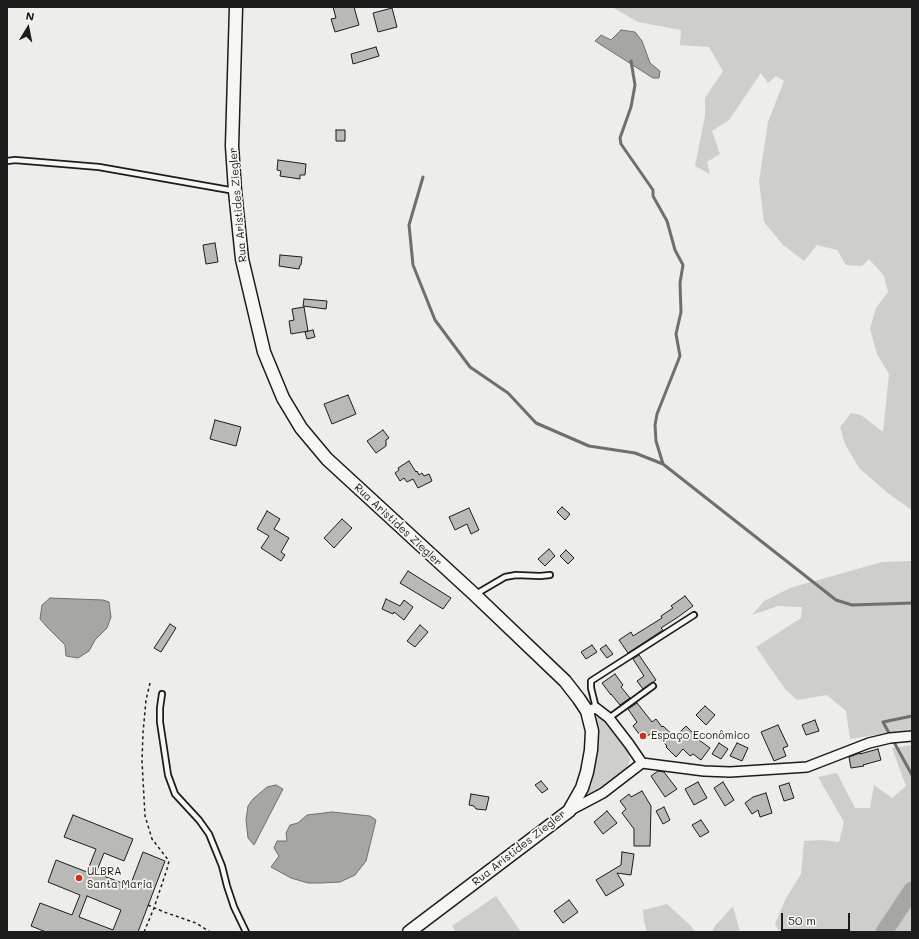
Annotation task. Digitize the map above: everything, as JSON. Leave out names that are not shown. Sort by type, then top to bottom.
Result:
[{"type":"main road","name":"Rua Aristides Ziegler","points":[[236,7],[232,146],[242,258],[264,352],[283,398],[302,428],[327,459],[565,681],[579,699],[592,710],[592,731],[587,772],[582,788],[568,811],[409,932]]},
{"type":"street","points":[[592,710],[609,718],[642,763]]},
{"type":"street","points":[[568,811],[603,793],[642,763],[704,771],[730,772],[807,767],[869,743],[890,738],[912,736]]},
{"type":"lane","points":[[7,160],[99,167],[235,191]]},
{"type":"lane","points":[[474,595],[505,577],[516,575],[550,575]]},
{"type":"lane","points":[[592,710],[591,681],[694,615]]},
{"type":"lane","points":[[609,718],[653,686]]},
{"type":"lane","points":[[162,694],[160,708],[161,730],[168,774],[175,794],[199,820],[209,834],[222,866],[234,907],[246,932]]},
{"type":"path","points":[[145,932],[169,861],[152,839],[145,816],[142,760],[143,733],[146,700],[150,683]]},
{"type":"path","points":[[148,906],[196,923],[210,932]]},
{"type":"shaded area","points":[[612,7],[912,7],[912,510],[889,494],[859,468],[845,444],[840,427],[851,413],[861,415],[883,432],[889,374],[877,354],[870,329],[876,308],[888,292],[884,276],[869,259],[862,266],[846,265],[837,250],[817,245],[804,261],[783,245],[764,222],[759,181],[768,122],[784,81],[776,76],[768,83],[761,73],[729,120],[712,131],[720,154],[707,162],[710,174],[695,166],[705,116],[705,98],[723,71],[709,47],[680,45],[681,30],[638,22]]},
{"type":"shaded area","points":[[621,30],[635,32],[642,41],[650,63],[660,71],[659,78],[653,78],[595,41],[601,35],[611,40]]},
{"type":"shaded area","points":[[912,561],[912,729],[850,739],[846,711],[827,695],[797,700],[785,689],[756,647],[801,618],[802,607],[778,606],[752,615],[764,601],[790,588],[882,562]]},
{"type":"shaded area","points":[[50,598],[103,600],[109,602],[111,617],[107,628],[95,640],[89,651],[78,658],[66,656],[65,645],[40,619],[42,605]]},
{"type":"shaded area","points":[[597,717],[601,718],[627,751],[630,759],[628,767],[582,801],[591,786],[593,776],[598,746],[594,719]]},
{"type":"shaded area","points":[[912,745],[912,932],[780,932],[775,924],[786,898],[801,874],[804,841],[823,840],[839,842],[844,822],[818,777],[837,773],[855,808],[870,808],[874,785],[892,798],[906,786],[892,748]]},
{"type":"shaded area","points":[[276,785],[283,789],[254,845],[248,838],[246,820],[248,806],[253,799],[267,787]]},
{"type":"shaded area","points":[[332,812],[370,816],[376,820],[366,861],[355,875],[340,882],[308,883],[291,878],[271,867],[279,856],[274,848],[277,841],[287,841],[286,833],[290,825],[298,823],[307,815]]},
{"type":"shaded area","points":[[496,896],[521,932],[456,932],[452,926]]},
{"type":"shaded area","points":[[667,904],[691,926],[695,932],[647,932],[643,910]]},
{"type":"shaded area","points":[[733,906],[740,932],[712,932],[715,926]]},
{"type":"building","points":[[333,7],[354,7],[359,25],[335,32],[331,19],[336,18]]},
{"type":"building","points":[[392,8],[397,27],[378,32],[373,13]]},
{"type":"building","points":[[376,47],[379,56],[353,64],[351,54]]},
{"type":"building","points":[[336,130],[345,130],[345,141],[336,141]]},
{"type":"building","points":[[278,160],[306,164],[305,175],[300,175],[300,179],[280,176],[281,171],[277,170]]},
{"type":"building","points":[[215,243],[218,262],[206,264],[203,245]]},
{"type":"building","points":[[280,255],[302,257],[299,269],[279,266]]},
{"type":"building","points":[[304,299],[327,301],[326,309],[303,306]]},
{"type":"building","points":[[304,307],[308,331],[291,334],[289,321],[294,320],[292,309]]},
{"type":"building","points":[[313,330],[315,337],[307,339],[305,332]]},
{"type":"building","points":[[348,395],[356,414],[332,424],[324,404]]},
{"type":"building","points":[[215,420],[241,427],[236,446],[210,439]]},
{"type":"building","points":[[383,430],[389,438],[386,440],[386,446],[376,453],[367,441]]},
{"type":"building","points":[[409,461],[419,475],[422,473],[424,476],[429,474],[432,481],[418,488],[413,479],[407,482],[404,478],[400,481],[395,473],[399,470],[398,468]]},
{"type":"building","points":[[562,507],[570,514],[565,520],[557,512]]},
{"type":"building","points":[[469,508],[479,530],[471,534],[467,524],[455,530],[449,517]]},
{"type":"building","points":[[267,511],[280,519],[274,529],[289,538],[281,552],[285,555],[281,561],[261,548],[269,536],[257,529]]},
{"type":"building","points":[[342,519],[352,528],[334,548],[324,538]]},
{"type":"building","points":[[549,549],[555,556],[545,566],[538,559]]},
{"type":"building","points":[[566,550],[574,558],[568,564],[560,556]]},
{"type":"building","points":[[408,571],[451,598],[443,609],[400,583]]},
{"type":"building","points":[[685,596],[693,606],[661,628],[663,630],[628,653],[619,640],[631,632],[633,636],[662,618],[661,616],[673,608],[671,606]]},
{"type":"building","points":[[386,599],[400,606],[404,600],[413,607],[404,620],[394,612],[393,614],[382,609]]},
{"type":"building","points":[[170,624],[176,628],[161,652],[154,648]]},
{"type":"building","points":[[420,625],[428,632],[415,647],[407,641]]},
{"type":"building","points":[[592,645],[597,652],[586,659],[581,652]]},
{"type":"building","points":[[606,645],[613,654],[607,658],[600,649]]},
{"type":"building","points":[[639,655],[656,680],[643,689],[637,681],[644,676],[633,659]]},
{"type":"building","points":[[615,674],[623,685],[621,687],[630,698],[620,705],[602,683]]},
{"type":"building","points":[[637,703],[652,722],[656,719],[662,727],[663,726],[675,737],[686,726],[696,736],[695,737],[710,748],[701,760],[693,754],[690,756],[683,749],[676,757],[653,732],[643,739],[633,726],[637,722],[628,709]]},
{"type":"building","points":[[705,706],[715,715],[706,725],[696,715]]},
{"type":"building","points":[[815,720],[819,731],[806,735],[802,725]]},
{"type":"building","points":[[778,725],[788,746],[783,748],[786,756],[774,761],[761,732]]},
{"type":"building","points":[[719,743],[728,749],[721,759],[712,754]]},
{"type":"building","points":[[737,743],[748,748],[742,761],[730,756]]},
{"type":"building","points":[[878,749],[881,760],[863,765],[864,766],[851,768],[849,757]]},
{"type":"building","points":[[658,771],[664,772],[677,789],[665,797],[651,776]]},
{"type":"building","points":[[541,781],[548,789],[542,793],[535,785]]},
{"type":"building","points":[[698,782],[707,798],[694,805],[685,789]]},
{"type":"building","points":[[723,782],[734,800],[725,806],[714,788]]},
{"type":"building","points":[[789,783],[794,798],[784,801],[779,786]]},
{"type":"building","points":[[642,791],[651,806],[650,846],[634,846],[634,829],[622,813],[626,809],[620,801],[629,794],[631,797]]},
{"type":"building","points":[[766,793],[772,813],[760,817],[758,810],[752,814],[745,803],[753,797]]},
{"type":"building","points":[[471,794],[489,797],[486,810],[476,809],[474,806],[469,805]]},
{"type":"building","points":[[664,807],[670,820],[663,824],[656,811]]},
{"type":"building","points":[[607,811],[617,823],[603,834],[594,822]]},
{"type":"building","name":"ULBRA Santa Maria","points":[[73,815],[133,839],[124,861],[104,853],[96,873],[130,886],[143,852],[165,861],[138,932],[46,932],[31,926],[40,903],[72,915],[80,895],[48,882],[56,860],[87,872],[96,849],[64,837]],"holes":[[[87,896],[121,910],[113,930],[79,917]]]},
{"type":"building","points":[[701,820],[709,832],[700,837],[692,825]]},
{"type":"building","points":[[622,852],[634,854],[631,875],[617,873],[624,885],[606,896],[596,880],[621,865]]},
{"type":"building","points":[[569,900],[578,912],[563,923],[554,911]]},
{"type":"waterway","points":[[631,61],[635,85],[631,107],[620,138],[621,144],[653,190],[653,196],[667,221],[675,250],[683,265],[680,283],[681,312],[676,334],[680,356],[657,414],[655,425],[656,441],[663,464]]},
{"type":"waterway","points":[[423,177],[409,225],[413,265],[435,320],[470,367],[508,393],[536,423],[589,446],[635,453],[663,464],[836,600],[852,605],[912,603]]},
{"type":"waterway","points":[[912,716],[883,722],[912,775]]},
{"type":"waterway","points":[[884,932],[912,890]]},
{"type":"place","name":"Espaço Econômico","points":[[643,736]]},
{"type":"place","name":"ULBRA Santa Maria","points":[[79,878]]}]
